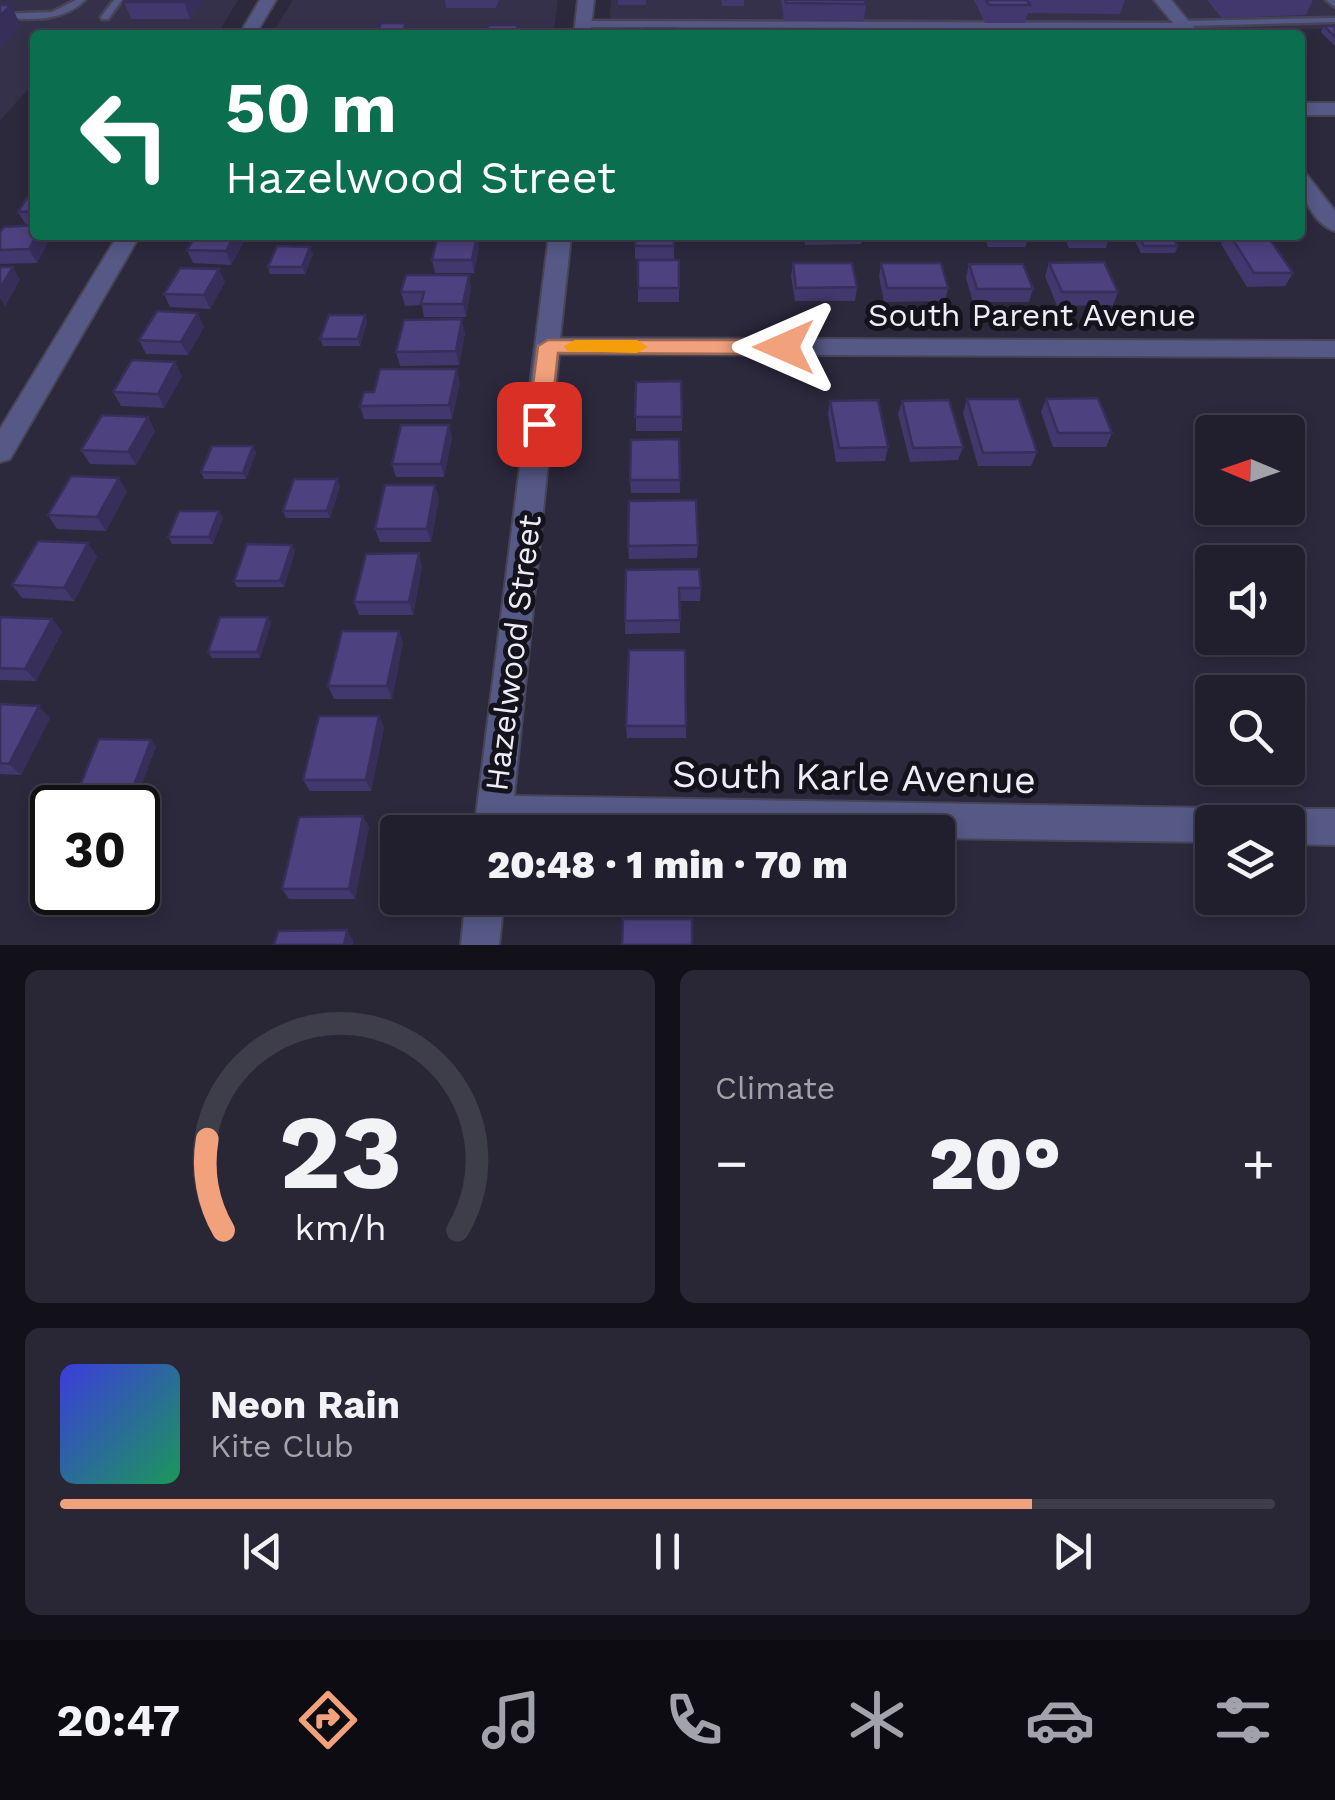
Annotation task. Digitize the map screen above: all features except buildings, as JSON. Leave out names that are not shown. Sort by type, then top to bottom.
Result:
[{"type":"street","points":[[250,30],[268,0]]},
{"type":"street","points":[[583,30],[586,0]]},
{"type":"street","points":[[1162,0],[1187,28]]},
{"type":"street","points":[[1305,109],[1335,109]]},
{"type":"street","points":[[1305,186],[1335,225]]},
{"type":"street","points":[[0,452],[125,240]]},
{"type":"street","name":"Hazelwood Street","points":[[494,815],[559,240]]},
{"type":"street","name":"South Parent Avenue","points":[[548,346],[1335,349]]},
{"type":"street","name":"South Karle Avenue","points":[[955,824],[1195,825]]},
{"type":"street","points":[[1305,827],[1335,828]]},
{"type":"street","points":[[480,945],[483,915]]},
{"type":"lane","points":[[0,16],[53,16],[71,10],[81,0]]},
{"type":"lane","points":[[105,17],[118,0]]},
{"type":"lane","points":[[583,30],[1187,28],[1335,20]]},
{"type":"shaded area","points":[[0,0],[238,0],[220,30],[30,30],[30,87],[0,121]]},
{"type":"shaded area","points":[[293,0],[558,0],[554,30],[275,29]]},
{"type":"shaded area","points":[[611,0],[1335,0],[1335,29],[609,27]]},
{"type":"slow traffic","points":[[575,346],[637,347]]},
{"type":"route","points":[[539,424],[548,346],[784,347]]}]
